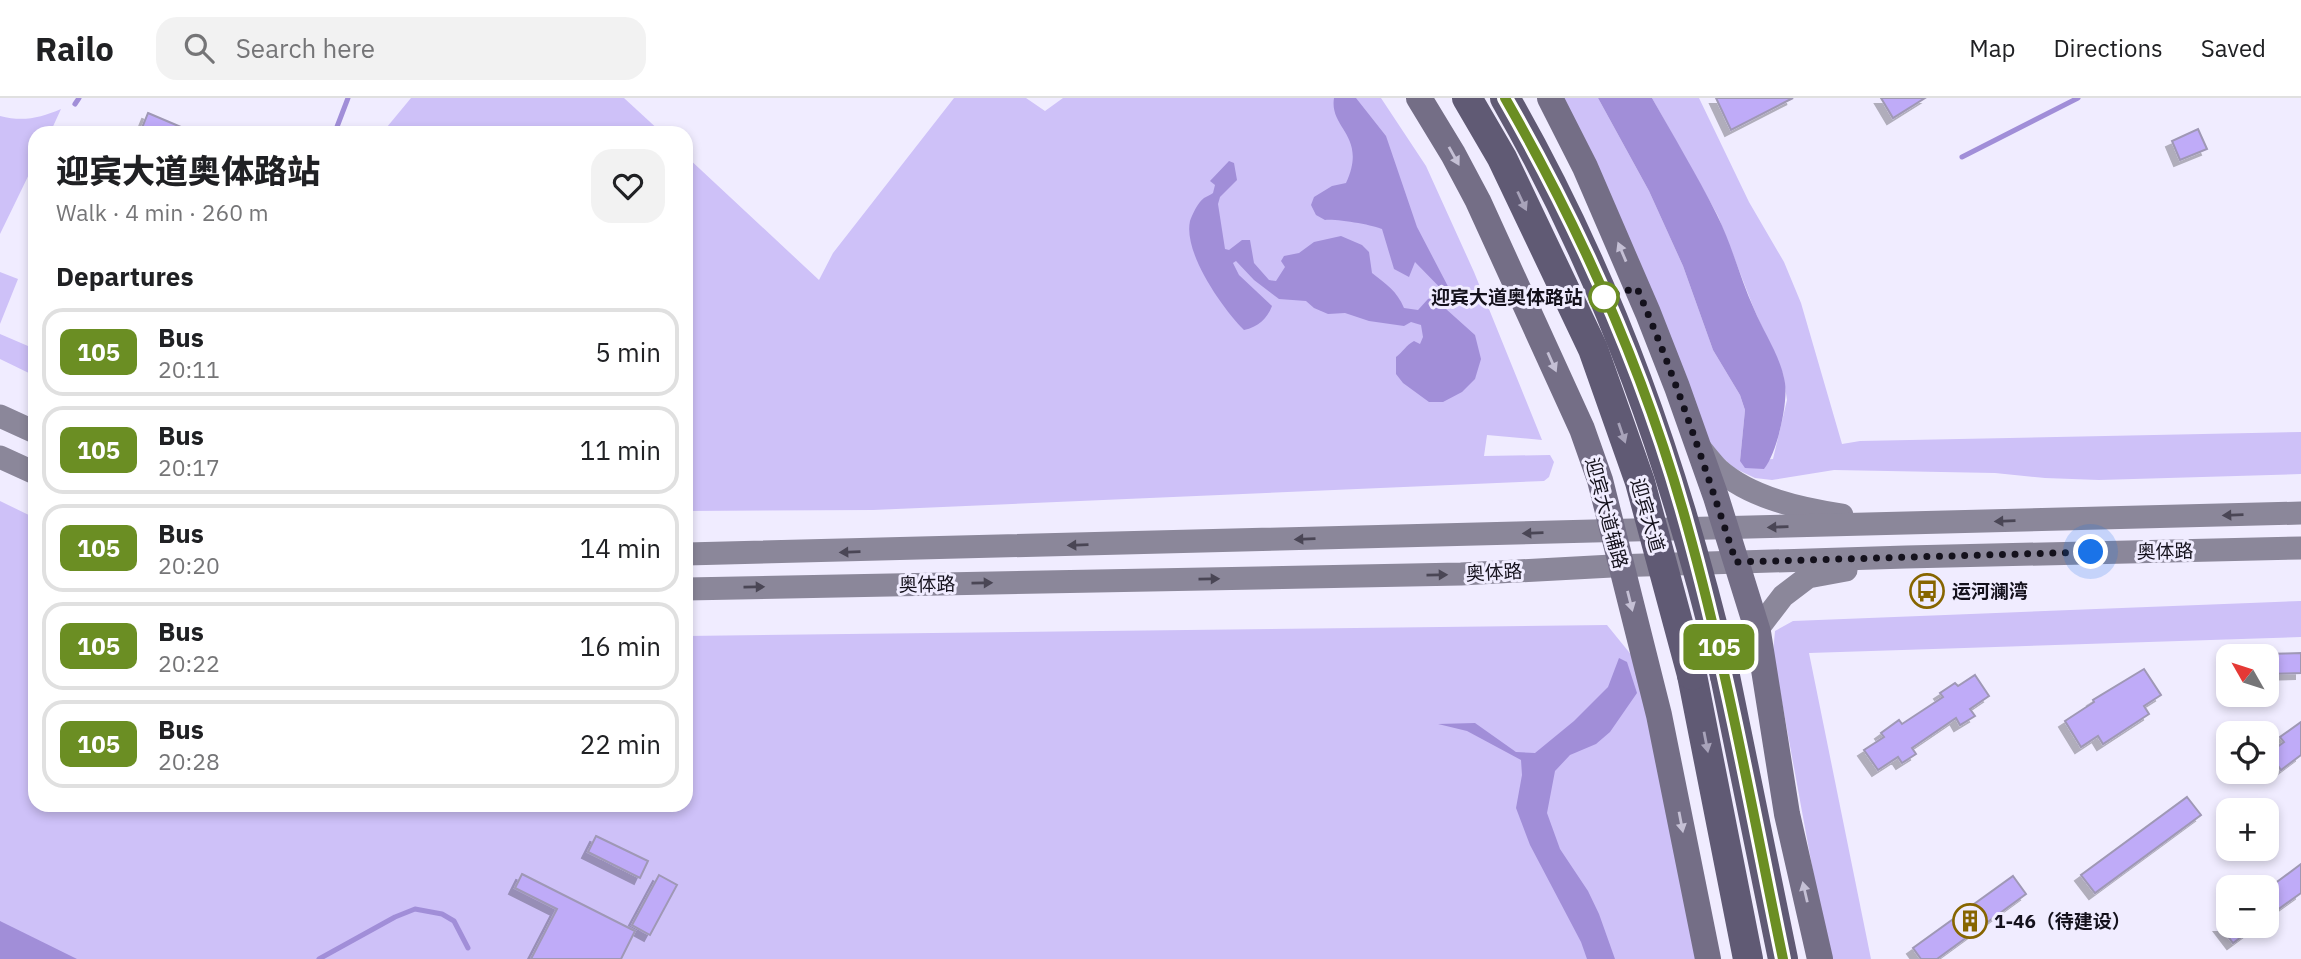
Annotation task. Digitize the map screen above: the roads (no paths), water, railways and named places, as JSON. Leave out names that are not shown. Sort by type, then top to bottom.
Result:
[{"type":"highway","name":"迎宾大道","points":[[1467,98],[1502,158],[1593,349],[1640,482],[1692,675],[1748,959]]},
{"type":"highway","name":"迎宾大道","points":[[1505,98],[1536,152],[1592,268],[1637,376],[1668,464],[1723,664],[1783,959]]},
{"type":"main road","name":"迎宾大道辅路","points":[[1419,98],[1478,201],[1582,429],[1600,480],[1659,715],[1708,959]]},
{"type":"main road","points":[[1550,98],[1585,166],[1632,276],[1699,446],[1736,562],[1757,630],[1787,814],[1821,959]]},
{"type":"main road","points":[[0,416],[28,429]]},
{"type":"main road","points":[[1699,446],[1719,470],[1759,495],[1805,509],[1904,523]]},
{"type":"main road","points":[[0,457],[28,470]]},
{"type":"main road","name":"奥体路","points":[[693,554],[2301,513]]},
{"type":"main road","name":"奥体路","points":[[693,589],[1461,574],[1736,562],[2301,548]]},
{"type":"main road","points":[[1757,630],[1783,596],[1808,578],[1906,557]]},
{"type":"waterway","points":[[75,104],[79,98]]},
{"type":"waterway","points":[[337,126],[348,98]]},
{"type":"waterway","points":[[1962,157],[2078,98]]},
{"type":"waterway","points":[[319,959],[395,917],[415,909],[442,914],[454,921],[468,948]]},
{"type":"place","name":"迎宾大道奥体路站","points":[[1604,297]]},
{"type":"place","name":"运河澜湾","points":[[1927,591]]},
{"type":"place","name":"1-46（待建设）","points":[[1970,921]]}]
